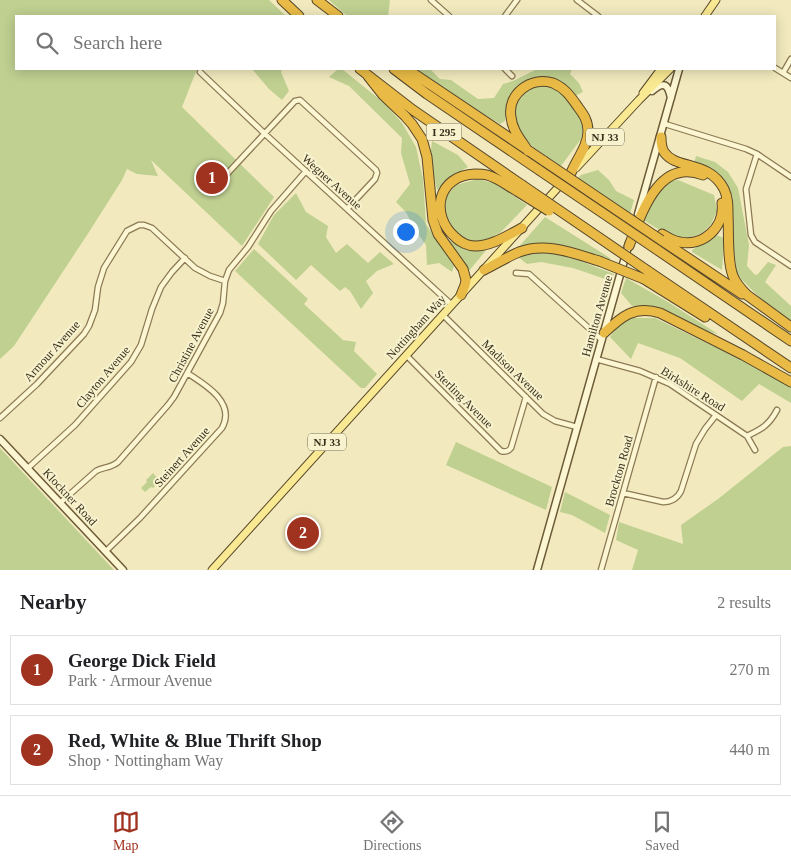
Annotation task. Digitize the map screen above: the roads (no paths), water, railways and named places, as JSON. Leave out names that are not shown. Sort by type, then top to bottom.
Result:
[{"type":"highway","points":[[282,0],[298,15]]},
{"type":"highway","points":[[312,0],[329,15]]},
{"type":"highway","points":[[317,0],[337,15]]},
{"type":"highway","name":"I 295","points":[[361,70],[520,188]]},
{"type":"highway","name":"I 295","points":[[395,70],[427,94],[791,341]]},
{"type":"highway","points":[[409,70],[770,311]]},
{"type":"highway","points":[[368,76],[383,95],[412,124],[422,139],[427,156],[433,220],[438,234],[463,269],[466,280],[461,295]]},
{"type":"highway","points":[[528,150],[512,125],[510,109],[512,102],[518,92],[527,85],[540,82],[553,83],[565,90],[588,123],[586,141],[571,173]]},
{"type":"highway","points":[[661,137],[662,148],[668,156],[702,169],[720,182],[727,196],[732,275],[747,295],[791,326]]},
{"type":"highway","points":[[628,246],[643,208],[664,180],[676,173],[690,172],[702,175],[714,183],[720,194],[723,207],[720,220],[711,233],[700,241],[685,243],[661,237]]},
{"type":"highway","points":[[522,228],[492,242],[476,246],[468,245],[458,240],[446,229],[439,206],[442,195],[446,187],[454,180],[472,174],[486,174],[520,188],[578,230],[593,234],[646,275],[791,369]]},
{"type":"highway","points":[[484,270],[521,252],[537,248],[557,249],[646,275]]},
{"type":"highway","points":[[603,337],[626,314],[639,310],[654,311],[743,355],[791,382]]},
{"type":"main road","points":[[706,15],[716,0]]},
{"type":"main road","name":"Nottingham Way","points":[[639,100],[646,87],[660,70]]},
{"type":"main road","name":"Nottingham Way","points":[[212,570],[571,173],[667,70]]},
{"type":"main road","name":"Hamilton Avenue","points":[[537,570],[679,70]]},
{"type":"main road","points":[[639,100],[662,84],[668,88],[672,98]]},
{"type":"main road","name":"Klockner Road","points":[[0,439],[123,570]]},
{"type":"street","points":[[431,0],[447,15]]},
{"type":"street","points":[[506,15],[517,0]]},
{"type":"street","points":[[577,0],[597,15]]},
{"type":"street","points":[[783,73],[791,60]]},
{"type":"street","points":[[776,69],[791,78]]},
{"type":"street","points":[[506,70],[512,76]]},
{"type":"street","points":[[669,70],[678,76]]},
{"type":"street","name":"Wegner Avenue","points":[[200,72],[452,305]]},
{"type":"street","points":[[212,190],[295,101],[300,100],[376,170],[375,179],[347,208]]},
{"type":"street","points":[[665,124],[746,149],[791,176]]},
{"type":"street","points":[[757,154],[746,189],[751,235],[755,242],[791,266]]},
{"type":"street","name":"Christine Avenue","points":[[60,503],[96,471],[110,467],[118,462],[168,405],[220,312],[223,303],[225,281],[229,270],[248,247],[271,211],[306,171]]},
{"type":"street","name":"Armour Avenue","points":[[0,418],[37,384],[84,334],[95,310],[98,287],[104,268],[127,231],[139,225],[154,228],[202,273],[225,281]]},
{"type":"street","name":"Clayton Avenue","points":[[28,468],[75,425],[131,362],[141,345],[152,308],[161,288],[185,258]]},
{"type":"street","points":[[516,273],[529,274],[603,337]]},
{"type":"street","name":"Madison Avenue","points":[[443,315],[549,418],[577,427]]},
{"type":"street","name":"Sterling Avenue","points":[[406,355],[501,451],[506,452],[511,448],[526,397]]},
{"type":"street","name":"Birkshire Road","points":[[596,359],[640,371],[670,384],[747,436],[755,450]]},
{"type":"street","name":"Steinert Avenue","points":[[106,551],[140,518],[224,424],[226,409],[220,399],[201,382],[187,373]]},
{"type":"street","name":"Brockton Road","points":[[601,570],[656,377]]},
{"type":"street","points":[[747,436],[760,431],[770,422],[777,410]]},
{"type":"street","points":[[623,493],[663,502],[676,498],[696,444],[704,429],[716,415]]},
{"type":"place","name":"George Dick Field","points":[[212,178]]},
{"type":"place","name":"Red, White & Blue Thrift Shop","points":[[303,533]]}]
